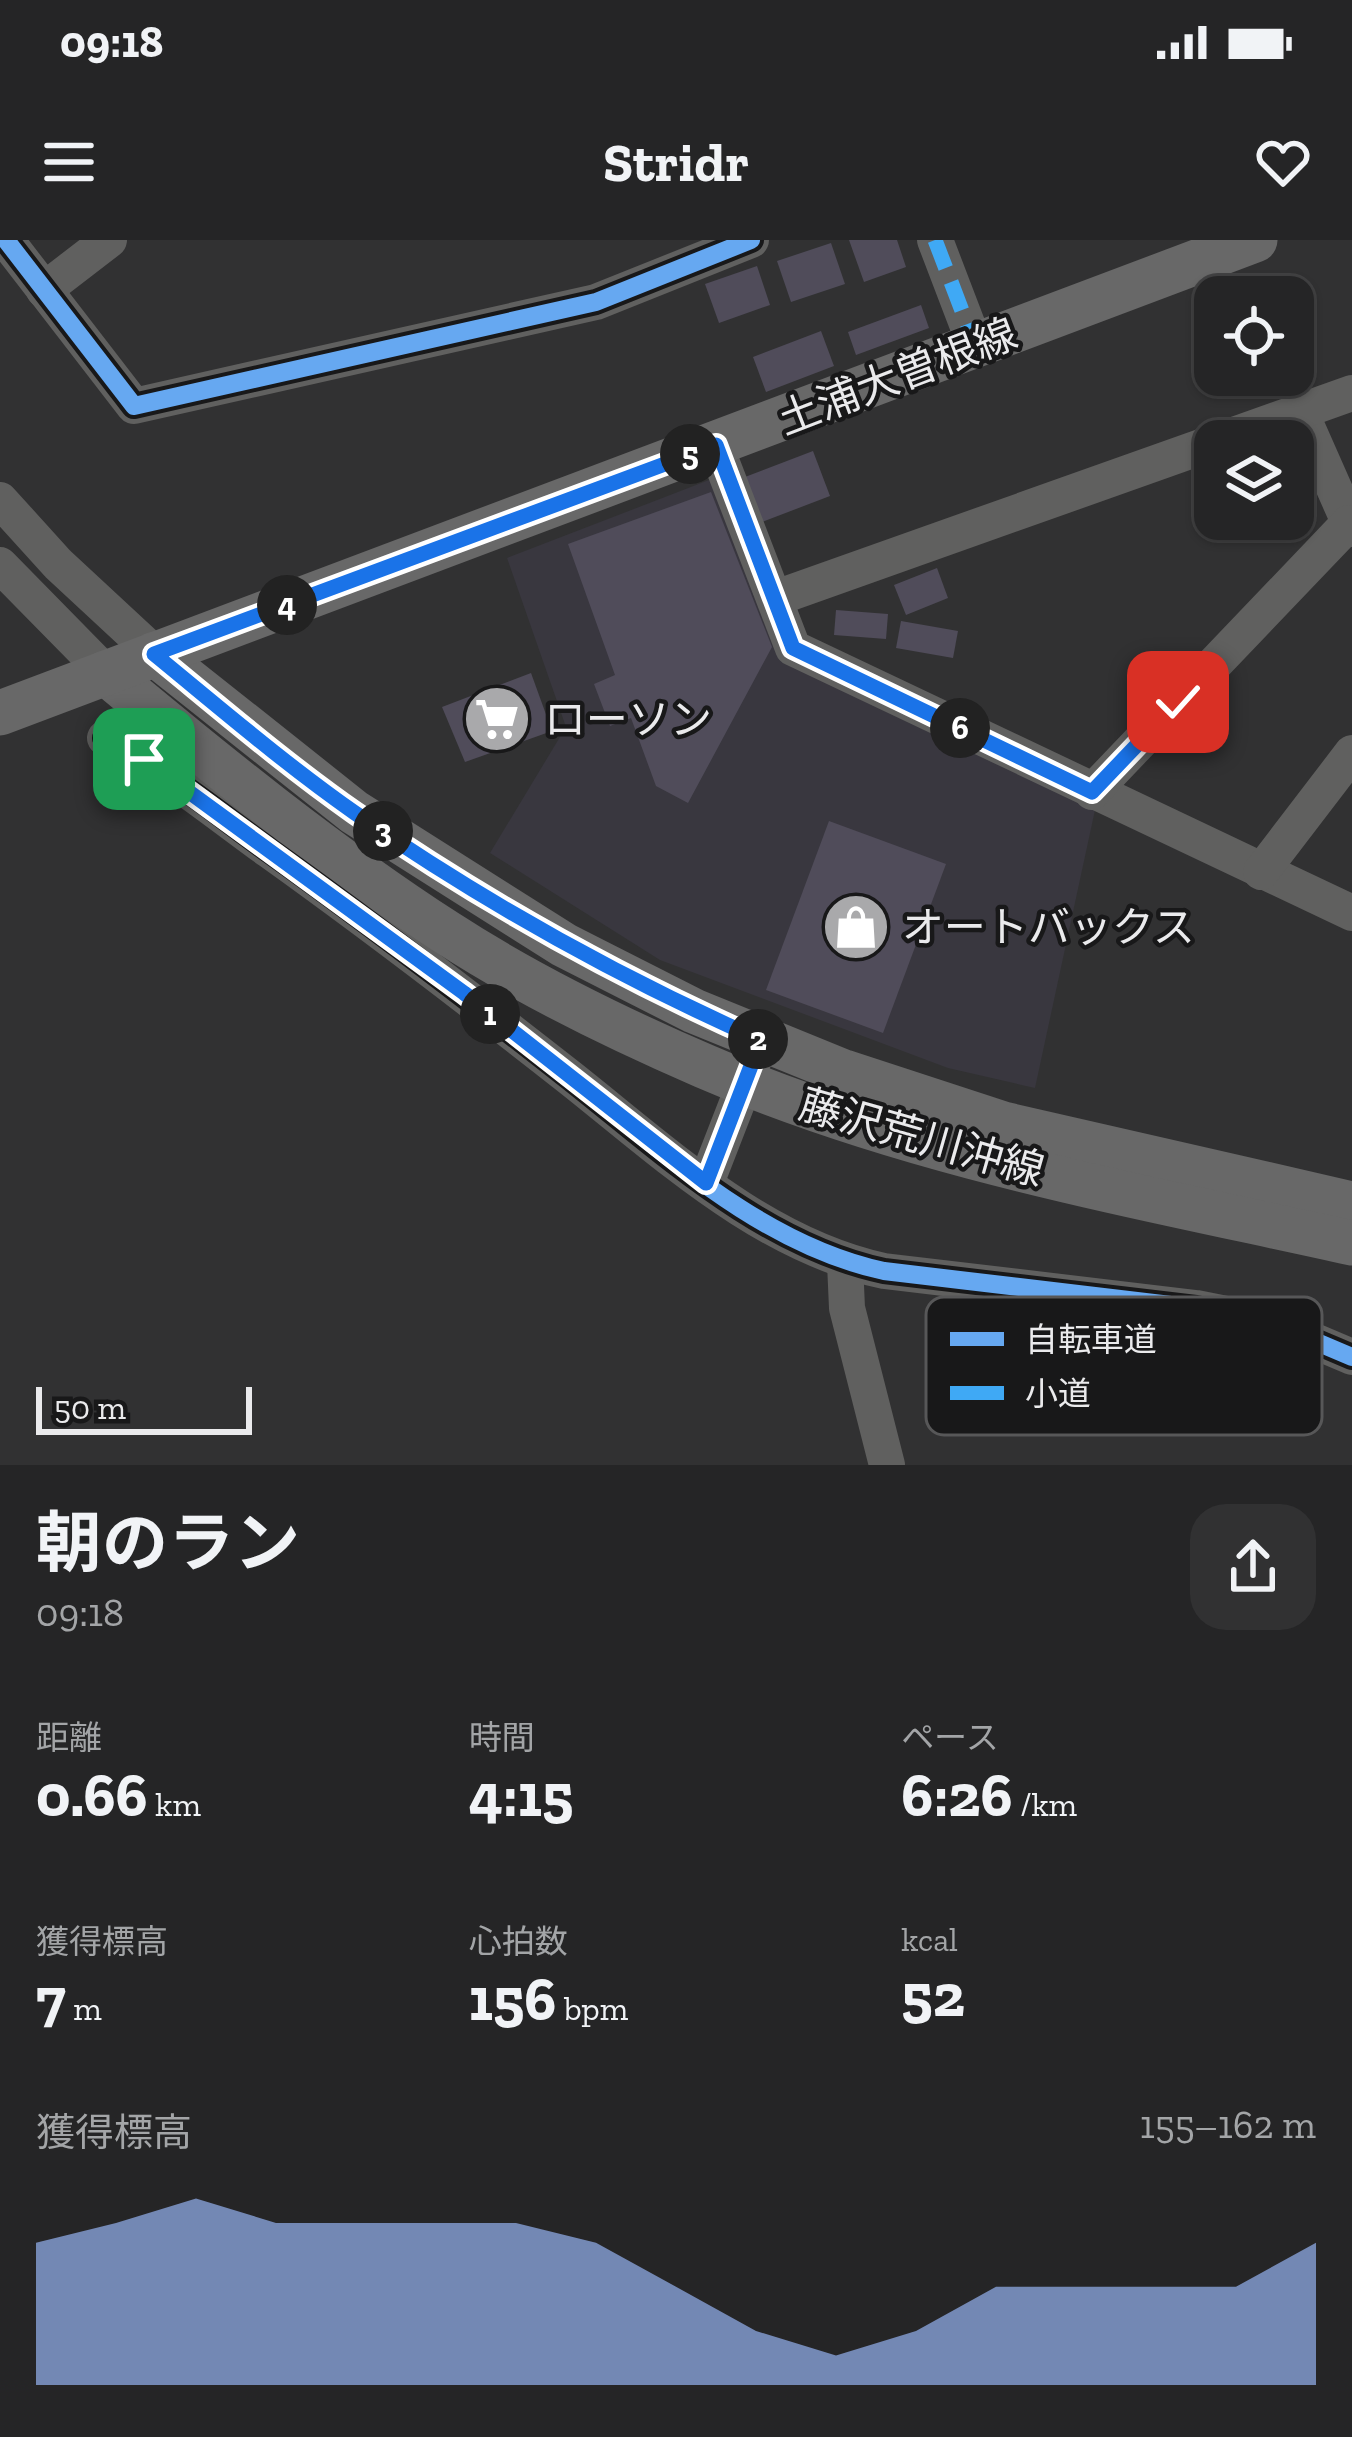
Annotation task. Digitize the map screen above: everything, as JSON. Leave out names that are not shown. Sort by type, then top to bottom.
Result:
[{"type":"main road","name":"土浦大曽根線","points":[[0,712],[1255,240]]},
{"type":"main road","name":"藤沢荒川沖線","points":[[154,654],[354,812],[504,910],[626,978],[761,1040],[1003,1124],[1352,1204]]},
{"type":"main road","name":"藤沢荒川沖線","points":[[106,673],[246,787],[447,933],[703,1066],[947,1149],[1352,1243]]},
{"type":"street","points":[[6,240],[134,406],[596,302],[751,240]]},
{"type":"street","points":[[44,290],[109,240]]},
{"type":"street","points":[[935,240],[969,329]]},
{"type":"street","points":[[1275,420],[1352,393]]},
{"type":"street","points":[[1092,792],[1351,526],[1300,411]]},
{"type":"street","points":[[716,445],[793,648],[1352,913]]},
{"type":"street","points":[[776,598],[1194,449]]},
{"type":"street","points":[[0,500],[58,564],[154,654]]},
{"type":"street","points":[[0,565],[106,673]]},
{"type":"street","points":[[105,738],[144,759],[357,914],[706,1183],[794,1241],[845,1263],[1092,1297]]},
{"type":"street","points":[[1261,872],[1352,753]]},
{"type":"street","points":[[706,1183],[761,1040]]},
{"type":"street","points":[[845,1263],[847,1309],[887,1465]]},
{"type":"street","points":[[1322,1344],[1352,1357]]},
{"type":"shaded area","points":[[709,480],[717,483],[779,656],[1095,810],[1035,1088],[948,1068],[660,960],[490,853],[566,727],[507,558]]},
{"type":"building","points":[[849,240],[897,240],[906,267],[864,282]]},
{"type":"building","points":[[831,243],[845,284],[791,302],[777,261]]},
{"type":"building","points":[[757,266],[770,305],[719,323],[705,284]]},
{"type":"building","points":[[921,305],[929,328],[856,355],[848,332]]},
{"type":"building","points":[[821,331],[834,366],[766,392],[753,357]]},
{"type":"building","points":[[813,451],[830,496],[762,522],[745,477]]},
{"type":"building","points":[[711,492],[772,647],[688,803],[656,786],[631,718],[610,726],[594,684],[615,675],[568,544]]},
{"type":"building","points":[[937,568],[948,598],[906,615],[894,585]]},
{"type":"building","points":[[836,610],[888,614],[886,639],[834,635]]},
{"type":"building","points":[[901,621],[958,631],[953,658],[896,648]]},
{"type":"building","name":"ローソン","points":[[531,673],[552,731],[465,762],[442,707]]},
{"type":"building","name":"オートバックス","points":[[829,821],[946,864],[883,1033],[766,990]]},
{"type":"marked path","points":[[935,240],[969,329]]},
{"type":"cycle path","points":[[6,240],[134,406],[596,302],[751,240]]},
{"type":"cycle path","points":[[105,738],[169,777],[346,906],[678,1164],[756,1218],[839,1258],[884,1271],[1103,1297]]},
{"type":"cycle path","points":[[1322,1344],[1352,1357]]},
{"type":"place","name":"ローソン","points":[[497,719]]},
{"type":"place","name":"オートバックス","points":[[856,927]]},
{"type":"route","points":[[144,759],[464,993],[706,1183],[761,1040],[626,978],[504,910],[354,812],[154,654],[716,445],[793,648],[1092,792],[1178,702]]}]
